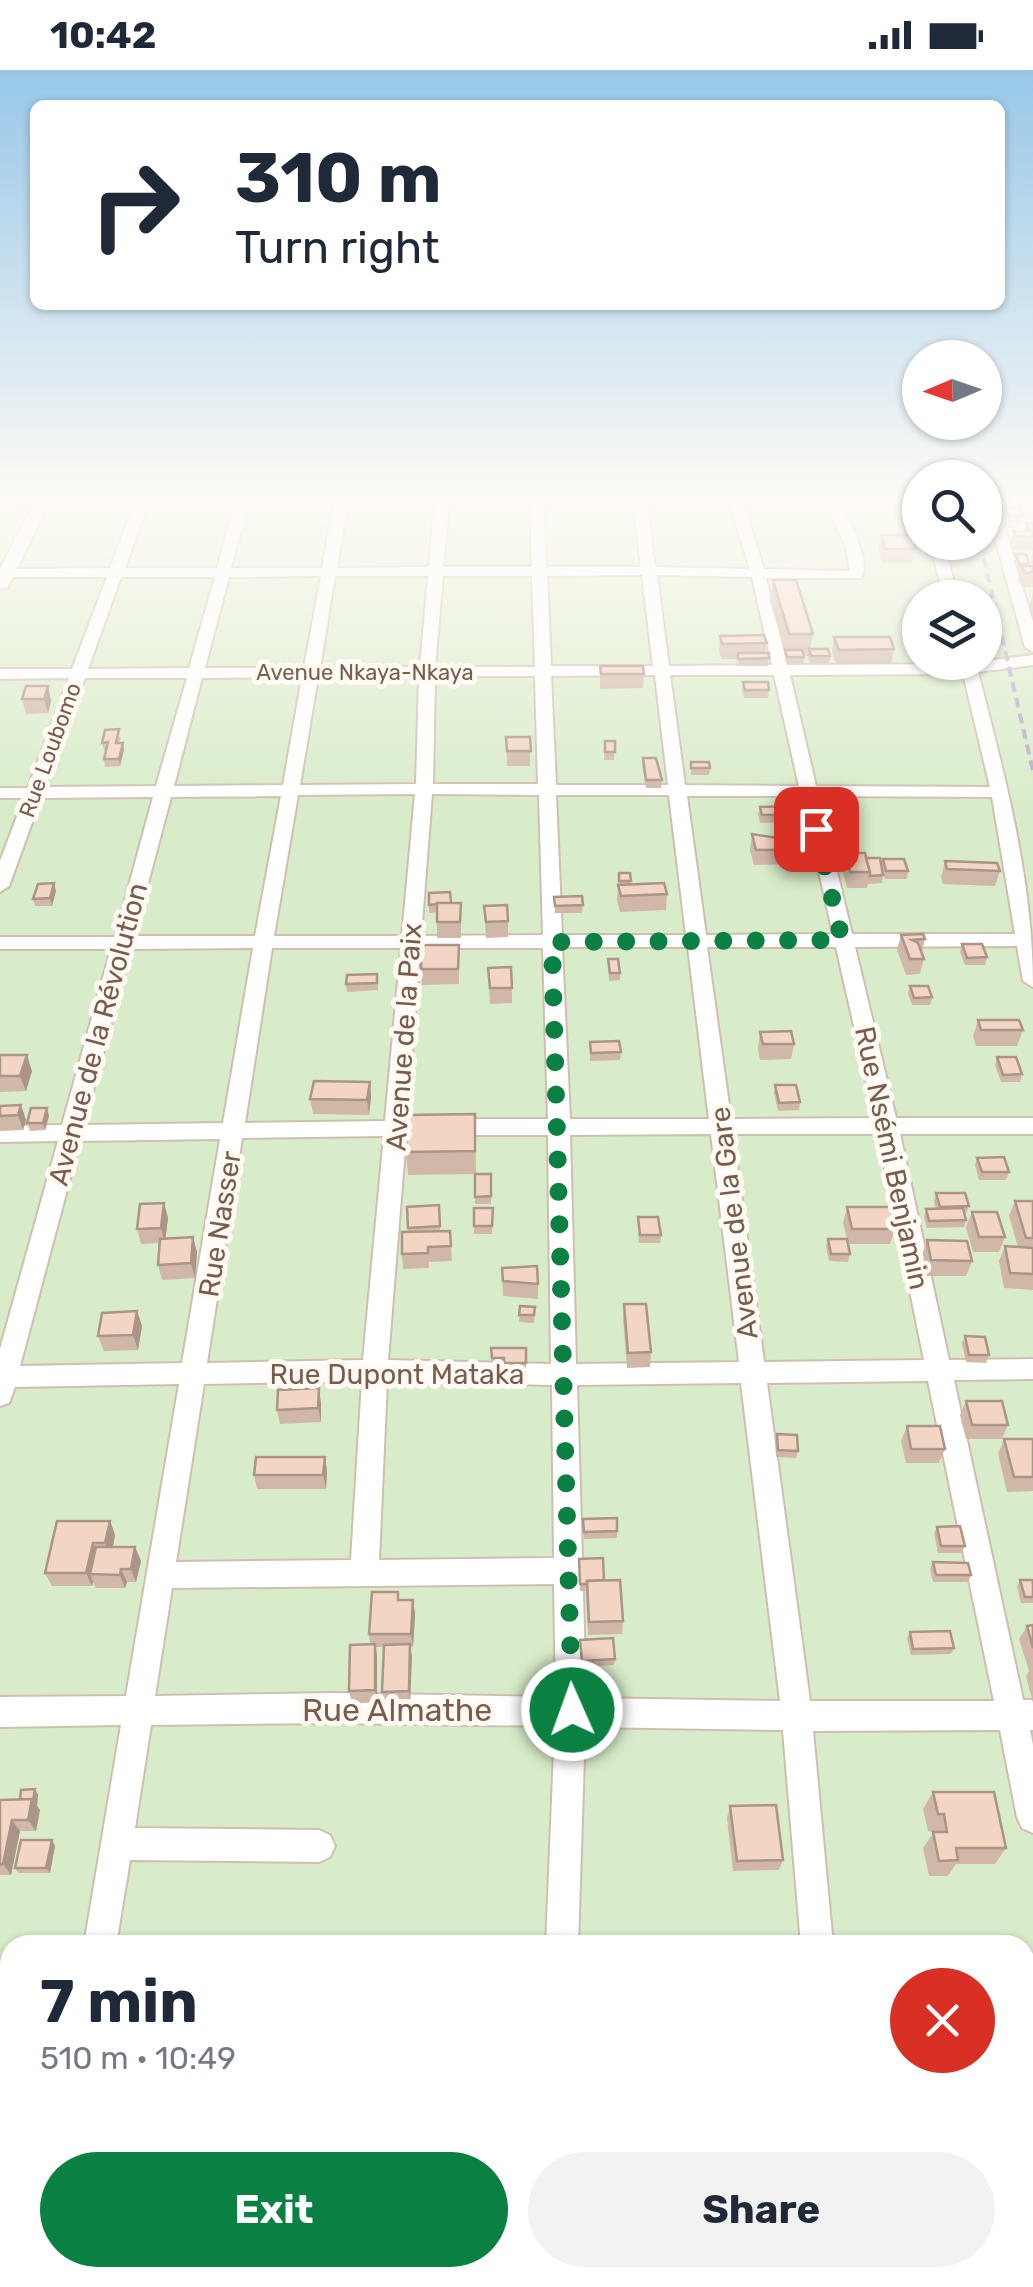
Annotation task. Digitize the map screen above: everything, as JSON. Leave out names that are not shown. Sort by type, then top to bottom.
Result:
[{"type":"street","name":"Rue Loubomo","points":[[0,886],[104,605]]},
{"type":"street","name":"Avenue de la Révolution","points":[[2,1383],[215,605]]},
{"type":"street","name":"Rue Nasser","points":[[102,1935],[264,939],[323,605]]},
{"type":"street","name":"Avenue de la Paix","points":[[364,1572],[375,1370],[398,1128],[435,605]]},
{"type":"street","points":[[541,605],[559,1126],[572,1710],[562,1935]]},
{"type":"street","name":"Avenue de la Gare","points":[[653,605],[700,942],[797,1716],[817,1935]]},
{"type":"street","name":"Rue Nsémi Benjamin","points":[[765,605],[888,1129],[937,1372],[1024,1715],[1033,1817]]},
{"type":"street","points":[[1021,605],[1033,647]]},
{"type":"street","name":"Avenue Nkaya-Nkaya","points":[[1002,663],[1033,660]]},
{"type":"street","name":"Avenue Nkaya-Nkaya","points":[[0,674],[902,667]]},
{"type":"street","points":[[972,680],[1000,792],[1033,982]]},
{"type":"street","points":[[0,793],[424,789],[1000,792]]},
{"type":"street","points":[[0,942],[1026,940]]},
{"type":"street","points":[[0,1134],[559,1126],[1033,1126]]},
{"type":"street","name":"Rue Dupont Mataka","points":[[2,1383],[375,1370],[564,1375],[1033,1369]]},
{"type":"street","points":[[162,1574],[568,1571]]},
{"type":"street","name":"Rue Almathe","points":[[0,1712],[572,1710],[797,1716],[1024,1715]]},
{"type":"street","points":[[116,1844],[318,1846]]},
{"type":"green space","points":[[0,605],[902,605],[902,680],[1002,680],[1002,605],[1033,605],[1033,1935],[0,1935]]},
{"type":"building","points":[[781,605],[804,605],[813,634],[789,634]]},
{"type":"building","points":[[764,635],[767,643],[722,644],[720,636]]},
{"type":"building","points":[[834,637],[890,637],[894,649],[839,650]]},
{"type":"building","points":[[809,649],[828,649],[830,656],[811,656]]},
{"type":"building","points":[[785,650],[802,650],[804,657],[787,657]]},
{"type":"building","points":[[738,653],[769,653],[769,658],[738,659]]},
{"type":"building","points":[[600,666],[643,666],[644,674],[601,674]]},
{"type":"building","points":[[743,682],[768,682],[769,690],[745,690]]},
{"type":"building","points":[[26,686],[48,686],[44,699],[22,699]]},
{"type":"building","points":[[119,729],[116,743],[123,743],[119,759],[104,759],[108,742],[102,743],[105,730]]},
{"type":"building","points":[[506,737],[530,737],[531,751],[507,751]]},
{"type":"building","points":[[605,741],[615,741],[615,752],[605,752]]},
{"type":"building","points":[[643,758],[656,758],[662,780],[646,780]]},
{"type":"building","points":[[691,762],[709,762],[710,768],[691,768]]},
{"type":"building","points":[[788,806],[791,815],[762,815],[760,807]]},
{"type":"building","points":[[752,834],[777,838],[808,835],[812,849],[756,850]]},
{"type":"building","points":[[845,853],[865,853],[870,872],[850,872]]},
{"type":"building","points":[[866,858],[880,858],[883,875],[870,876]]},
{"type":"building","points":[[883,859],[904,859],[908,871],[886,871]]},
{"type":"building","points":[[945,861],[997,863],[1000,871],[947,869]]},
{"type":"building","points":[[619,873],[630,873],[631,881],[619,881]]},
{"type":"building","points":[[54,883],[50,898],[33,899],[38,884]]},
{"type":"building","points":[[664,883],[667,894],[621,896],[618,885]]},
{"type":"building","points":[[450,892],[451,903],[429,905],[429,893]]},
{"type":"building","points":[[582,896],[583,905],[555,906],[554,897]]},
{"type":"building","points":[[437,903],[461,903],[460,922],[437,922]]},
{"type":"building","points":[[507,905],[508,921],[486,922],[484,906]]},
{"type":"building","points":[[923,934],[925,939],[912,940],[918,943],[924,959],[910,959],[901,935]]},
{"type":"building","points":[[962,944],[982,944],[987,957],[967,958]]},
{"type":"building","points":[[422,945],[459,945],[458,969],[421,969]]},
{"type":"building","points":[[608,959],[618,959],[620,973],[610,973]]},
{"type":"building","points":[[511,967],[512,988],[490,988],[488,968]]},
{"type":"building","points":[[377,974],[377,983],[346,984],[347,975]]},
{"type":"building","points":[[910,986],[928,986],[932,997],[914,998]]},
{"type":"building","points":[[978,1020],[1019,1020],[1023,1030],[981,1030]]},
{"type":"building","points":[[791,1031],[794,1044],[763,1044],[760,1032]]},
{"type":"building","points":[[619,1041],[621,1052],[591,1053],[590,1042]]},
{"type":"building","points":[[0,1055],[27,1055],[20,1076],[0,1076]]},
{"type":"building","points":[[997,1057],[1016,1057],[1022,1074],[1003,1075]]},
{"type":"building","points":[[314,1081],[370,1082],[367,1100],[310,1099]]},
{"type":"building","points":[[775,1085],[796,1085],[800,1102],[779,1103]]},
{"type":"building","points":[[21,1105],[18,1115],[0,1116],[0,1106]]},
{"type":"building","points":[[31,1108],[47,1108],[43,1123],[27,1123]]},
{"type":"building","points":[[475,1114],[475,1151],[406,1152],[407,1115]]},
{"type":"building","points":[[1004,1157],[1009,1172],[982,1172],[977,1158]]},
{"type":"building","points":[[475,1174],[491,1174],[491,1196],[475,1197]]},
{"type":"building","points":[[936,1193],[965,1193],[969,1206],[940,1207]]},
{"type":"building","points":[[1015,1201],[1033,1201],[1033,1238],[1026,1238]]},
{"type":"building","points":[[164,1203],[161,1228],[137,1229],[140,1204]]},
{"type":"building","points":[[439,1205],[440,1226],[408,1228],[407,1207]]},
{"type":"building","points":[[847,1207],[890,1207],[895,1229],[852,1229]]},
{"type":"building","points":[[474,1208],[493,1208],[492,1226],[474,1226]]},
{"type":"building","points":[[963,1208],[966,1220],[929,1221],[926,1209]]},
{"type":"building","points":[[972,1212],[997,1212],[1005,1237],[979,1237]]},
{"type":"building","points":[[638,1217],[658,1217],[661,1235],[640,1235]]},
{"type":"building","points":[[450,1231],[451,1246],[428,1247],[428,1253],[402,1254],[402,1232]]},
{"type":"building","points":[[193,1237],[191,1263],[158,1265],[160,1239]]},
{"type":"building","points":[[828,1239],[847,1239],[850,1254],[831,1254]]},
{"type":"building","points":[[927,1240],[967,1241],[972,1261],[931,1260]]},
{"type":"building","points":[[1005,1246],[1033,1248],[1033,1274],[1010,1273]]},
{"type":"building","points":[[537,1266],[538,1284],[503,1281],[502,1268]]},
{"type":"building","points":[[624,1304],[646,1304],[651,1352],[628,1353]]},
{"type":"building","points":[[520,1306],[535,1307],[534,1315],[519,1315]]},
{"type":"building","points":[[137,1311],[133,1335],[98,1336],[102,1313]]},
{"type":"building","points":[[965,1336],[985,1337],[989,1355],[969,1355]]},
{"type":"building","points":[[491,1348],[526,1348],[526,1363],[504,1363],[504,1358],[492,1358]]},
{"type":"building","points":[[319,1388],[318,1408],[277,1410],[278,1390]]},
{"type":"building","points":[[966,1401],[1002,1401],[1008,1425],[972,1425]]},
{"type":"building","points":[[907,1426],[940,1426],[945,1449],[911,1449]]},
{"type":"building","points":[[777,1434],[797,1435],[798,1451],[778,1450]]},
{"type":"building","points":[[1004,1439],[1033,1439],[1033,1477],[1014,1477]]},
{"type":"building","points":[[256,1457],[325,1457],[323,1475],[254,1475]]},
{"type":"building","points":[[617,1518],[617,1531],[584,1532],[583,1519]]},
{"type":"building","points":[[57,1521],[110,1521],[105,1543],[93,1543],[86,1573],[45,1573]]},
{"type":"building","points":[[960,1526],[965,1546],[941,1546],[937,1527]]},
{"type":"building","points":[[96,1547],[135,1547],[131,1569],[121,1569],[120,1575],[90,1574]]},
{"type":"building","points":[[603,1558],[604,1580],[580,1584],[579,1559]]},
{"type":"building","points":[[933,1562],[968,1563],[971,1575],[936,1575]]},
{"type":"building","points":[[620,1580],[623,1621],[589,1622],[587,1581]]},
{"type":"building","points":[[1020,1580],[1033,1580],[1033,1597],[1025,1597]]},
{"type":"building","points":[[372,1592],[398,1592],[398,1600],[413,1600],[411,1634],[369,1634]]},
{"type":"building","points":[[1033,1625],[1033,1648],[1027,1626]]},
{"type":"building","points":[[950,1631],[954,1648],[913,1649],[910,1632]]},
{"type":"building","points":[[613,1638],[615,1659],[582,1661],[580,1640]]},
{"type":"building","points":[[375,1644],[375,1690],[349,1691],[350,1645]]},
{"type":"building","points":[[410,1644],[409,1691],[382,1692],[384,1645]]},
{"type":"building","points":[[35,1789],[33,1800],[20,1799],[21,1790]]},
{"type":"building","points":[[933,1792],[994,1792],[1006,1848],[956,1848],[958,1860],[939,1861],[933,1832],[947,1832],[944,1814],[938,1814]]},
{"type":"building","points":[[32,1799],[28,1820],[12,1820],[0,1865],[0,1800]]},
{"type":"building","points":[[776,1805],[783,1860],[737,1861],[730,1806]]},
{"type":"building","points":[[21,1840],[52,1840],[46,1868],[15,1868]]},
{"type":"railway","points":[[995,605],[1033,771]]},
{"type":"route","points":[[572,1710],[552,942],[842,940],[816,829]]}]
